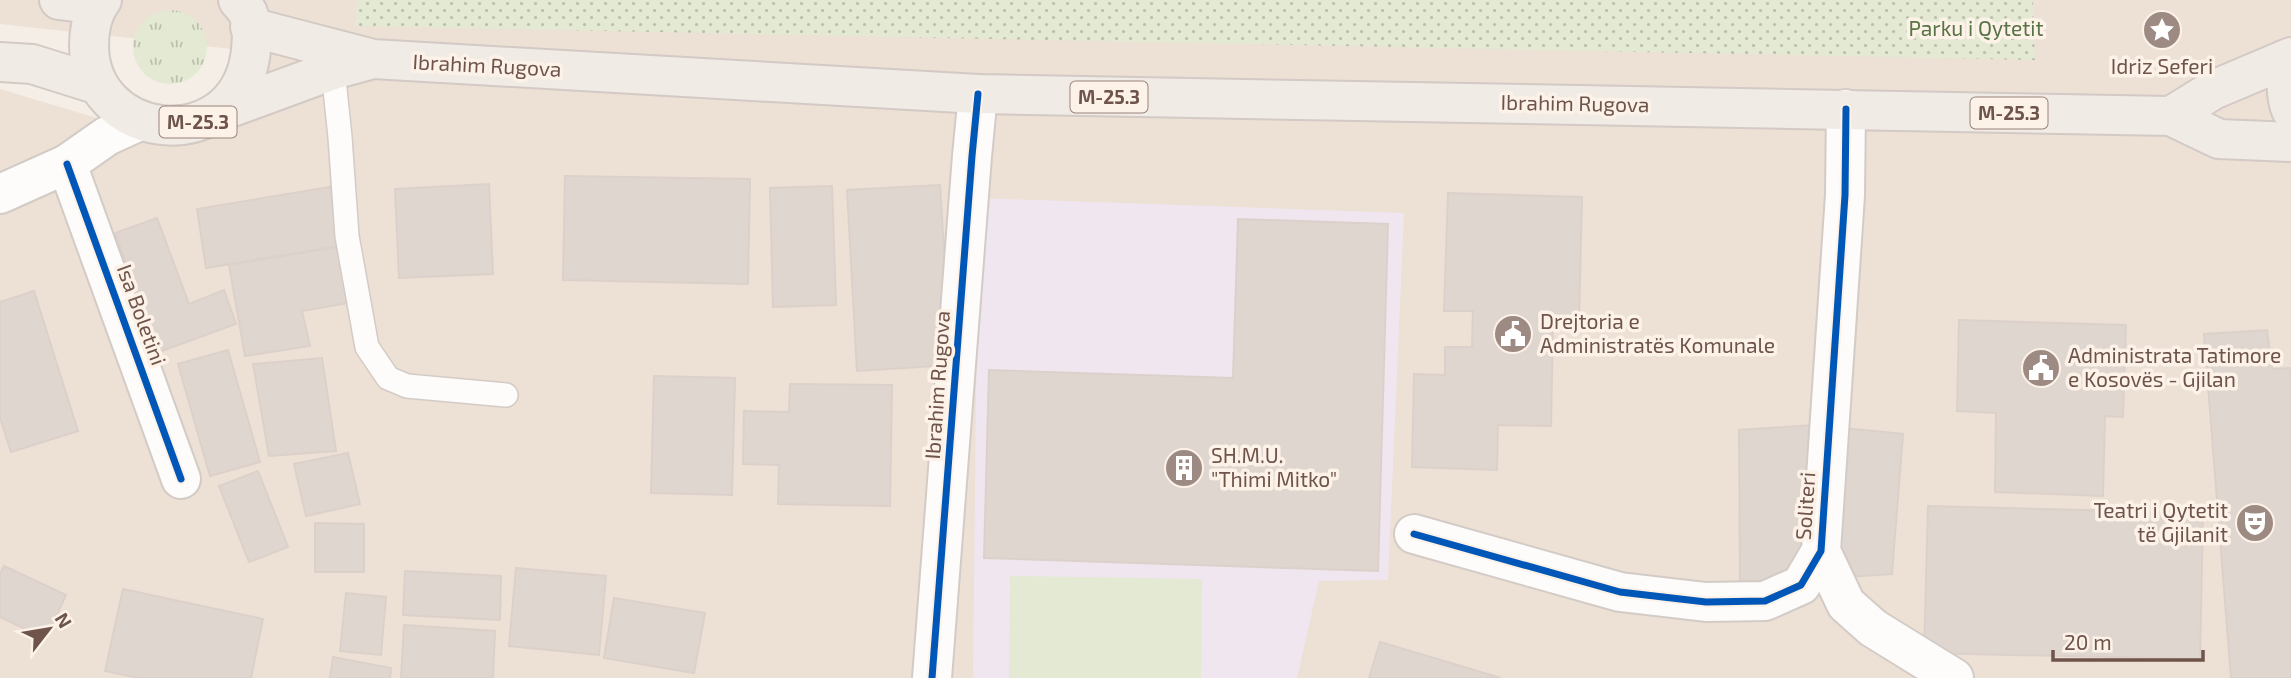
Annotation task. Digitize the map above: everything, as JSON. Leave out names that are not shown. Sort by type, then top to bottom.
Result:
[{"type":"main road","name":"Ibrahim Rugova","points":[[59,0],[100,3],[92,21],[89,53],[92,70],[99,85],[117,106],[140,121],[159,126],[197,122],[333,71],[373,59]]},
{"type":"main road","name":"Ibrahim Rugova","points":[[214,114],[238,90],[250,60],[248,10],[373,59],[978,94],[2171,116],[2219,139],[2291,142]]},
{"type":"main road","points":[[2171,116],[2213,90],[2291,57]]},
{"type":"main road","name":"Ibrahim Rugova","points":[[0,62],[32,64],[99,85]]},
{"type":"main road","points":[[2291,64],[2287,77],[2291,110]]},
{"type":"street","name":"Ibrahim Rugova","points":[[932,678],[978,94]]},
{"type":"street","name":"Soliteri","points":[[1414,534],[1620,592],[1706,602],[1765,601],[1801,584],[1821,551],[1845,195],[1846,109]]},
{"type":"street","points":[[0,194],[67,164],[107,136],[140,121]]},
{"type":"street","name":"Isa Boletini","points":[[67,164],[181,479]]},
{"type":"street","points":[[1821,551],[1846,604],[1873,628],[1954,678]]},
{"type":"lane","points":[[333,71],[341,136],[347,236],[368,347],[388,378],[407,386],[506,395]]},
{"type":"shaded area","points":[[0,0],[2291,0],[2291,678],[0,678],[0,89],[110,122],[138,119],[215,137],[243,116],[232,49],[0,24]],"holes":[[[623,98],[1800,121],[1609,121]]]},
{"type":"shaded area","points":[[978,198],[1404,213],[1388,580],[1319,581],[1297,678],[973,678]]},
{"type":"green space","name":"Parku i Qytetit","points":[[357,0],[2033,0],[2035,60],[355,26]]},
{"type":"green space","points":[[170,10],[184,13],[196,21],[204,33],[207,47],[204,61],[196,73],[184,81],[170,84],[156,81],[144,73],[136,61],[133,47],[136,33],[144,21],[156,13]]},
{"type":"green space","points":[[1010,576],[1202,579],[1201,678],[1009,678]]},
{"type":"building","points":[[565,176],[750,179],[748,284],[563,280]]},
{"type":"building","points":[[489,184],[493,274],[399,278],[395,189]]},
{"type":"building","points":[[940,185],[951,365],[857,371],[847,190]]},
{"type":"building","points":[[832,186],[836,305],[773,307],[770,188]]},
{"type":"building","points":[[330,187],[339,246],[206,268],[197,209]]},
{"type":"building","name":"Drejtoria e Administratës Komunale","points":[[1448,193],[1582,197],[1579,322],[1553,321],[1551,426],[1498,425],[1497,470],[1412,467],[1414,374],[1445,375],[1445,347],[1472,347],[1473,311],[1444,311]]},
{"type":"building","points":[[157,218],[189,304],[224,290],[236,324],[159,352],[115,233]]},
{"type":"building","name":"SH.M.U. \"Thimi Mitko\"","points":[[1238,219],[1388,224],[1378,571],[984,558],[989,370],[1233,378]]},
{"type":"building","points":[[344,246],[354,302],[302,311],[310,346],[245,356],[229,265]]},
{"type":"building","points":[[34,291],[78,431],[11,452],[0,418],[0,302]]},
{"type":"building","name":"Administrata Tatimore e Kosovës - Gjilan","points":[[1959,320],[2126,325],[2123,417],[2105,416],[2103,496],[1995,492],[1996,413],[1957,411]]},
{"type":"building","name":"Teatri i Qytetit të Gjilanit","points":[[2267,330],[2272,369],[2291,368],[2291,678],[2231,678],[2204,334]]},
{"type":"building","points":[[228,350],[260,462],[210,476],[178,364]]},
{"type":"building","points":[[322,358],[336,451],[269,456],[253,364]]},
{"type":"building","points":[[654,376],[735,378],[732,495],[651,493]]},
{"type":"building","points":[[790,384],[892,385],[890,506],[778,504],[779,465],[743,464],[744,411],[789,412]]},
{"type":"building","points":[[1814,425],[1903,434],[1892,574],[1740,584],[1739,430]]},
{"type":"building","points":[[348,453],[360,504],[306,516],[294,464]]},
{"type":"building","points":[[258,471],[288,547],[249,562],[219,486]]},
{"type":"building","points":[[1928,506],[2203,513],[2200,659],[1924,653]]},
{"type":"building","points":[[315,523],[364,524],[364,572],[315,572]]},
{"type":"building","points":[[4,566],[66,595],[46,639],[0,617],[0,574]]},
{"type":"building","points":[[516,568],[606,576],[599,655],[509,646]]},
{"type":"building","points":[[405,571],[501,576],[500,620],[403,615]]},
{"type":"building","points":[[123,589],[263,619],[251,678],[139,678],[105,671]]},
{"type":"building","points":[[346,593],[386,597],[381,655],[340,651]]},
{"type":"building","points":[[614,598],[705,613],[694,673],[604,658]]},
{"type":"building","points":[[404,625],[495,631],[493,678],[401,678]]},
{"type":"building","points":[[1380,642],[1501,678],[1369,678]]},
{"type":"building","points":[[333,657],[391,668],[390,678],[330,678]]},
{"type":"cycle path","points":[[932,678],[978,94]]},
{"type":"cycle path","points":[[1414,534],[1620,592],[1706,602],[1765,601],[1801,585],[1821,551],[1845,195],[1846,109]]},
{"type":"cycle path","points":[[67,164],[181,479]]},
{"type":"place","name":"Idriz Seferi","points":[[2162,30]]},
{"type":"place","name":"Drejtoria e Administratës Komunale","points":[[1513,334]]},
{"type":"place","name":"Administrata Tatimore e Kosovës - Gjilan","points":[[2041,368]]},
{"type":"place","name":"SH.M.U. \"Thimi Mitko\"","points":[[1184,468]]},
{"type":"place","name":"Teatri i Qytetit të Gjilanit","points":[[2255,523]]}]
